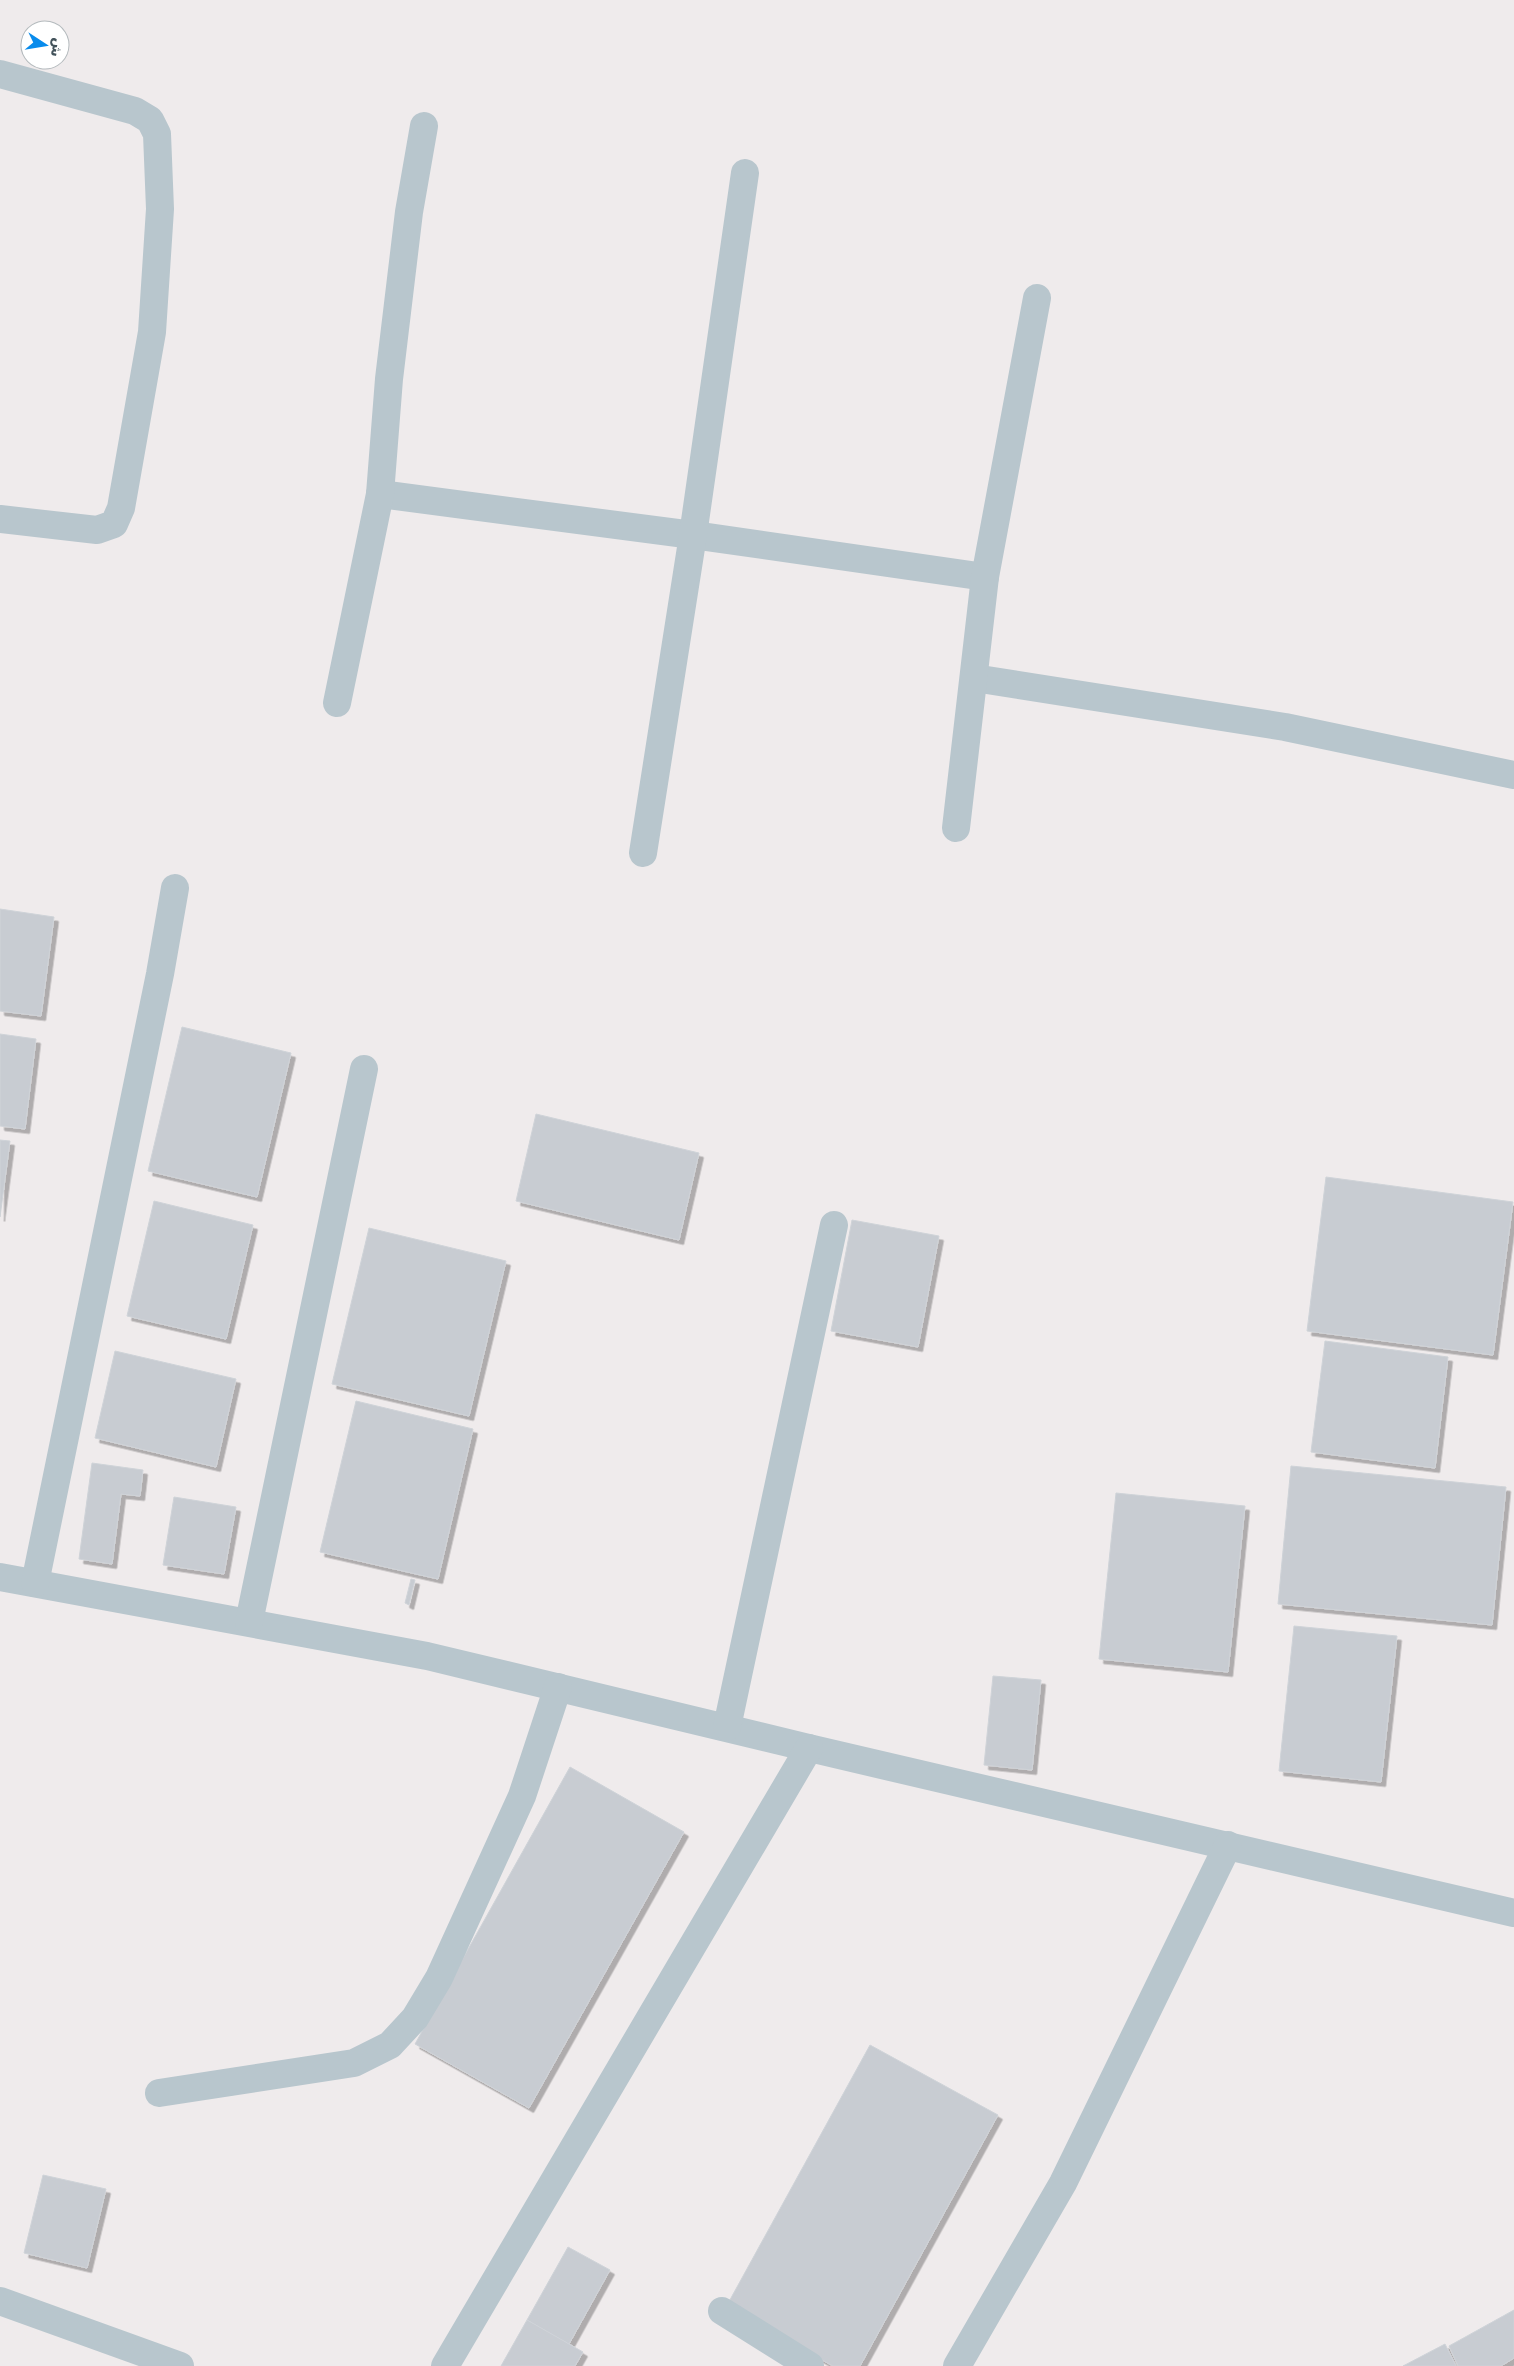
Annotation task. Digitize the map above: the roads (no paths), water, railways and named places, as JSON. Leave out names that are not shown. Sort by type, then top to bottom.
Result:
[{"type":"street","points":[[0,74],[135,112],[150,120],[157,134],[160,209],[152,332],[122,508],[114,524],[97,530],[0,519]]},
{"type":"street","points":[[336,703],[380,494],[391,360],[409,212],[424,126]]},
{"type":"street","points":[[643,853],[693,535],[745,172]]},
{"type":"street","points":[[956,828],[985,577],[1037,298]]},
{"type":"street","points":[[380,494],[693,535],[985,577]]},
{"type":"street","points":[[974,678],[1285,727],[1514,776]]},
{"type":"street","points":[[35,1583],[158,984],[174,888]]},
{"type":"street","points":[[249,1622],[364,1069]]},
{"type":"street","points":[[727,1727],[834,1225]]},
{"type":"street","points":[[0,1577],[426,1656],[809,1748],[1514,1912]]},
{"type":"street","points":[[159,2093],[354,2063],[390,2045],[415,2018],[443,1970],[522,1796],[558,1687]]},
{"type":"street","points":[[444,2366],[809,1748]]},
{"type":"street","points":[[956,2366],[1063,2182],[1228,1845]]},
{"type":"street","points":[[0,2300],[180,2366]]},
{"type":"street","points":[[722,2311],[810,2366]]}]
